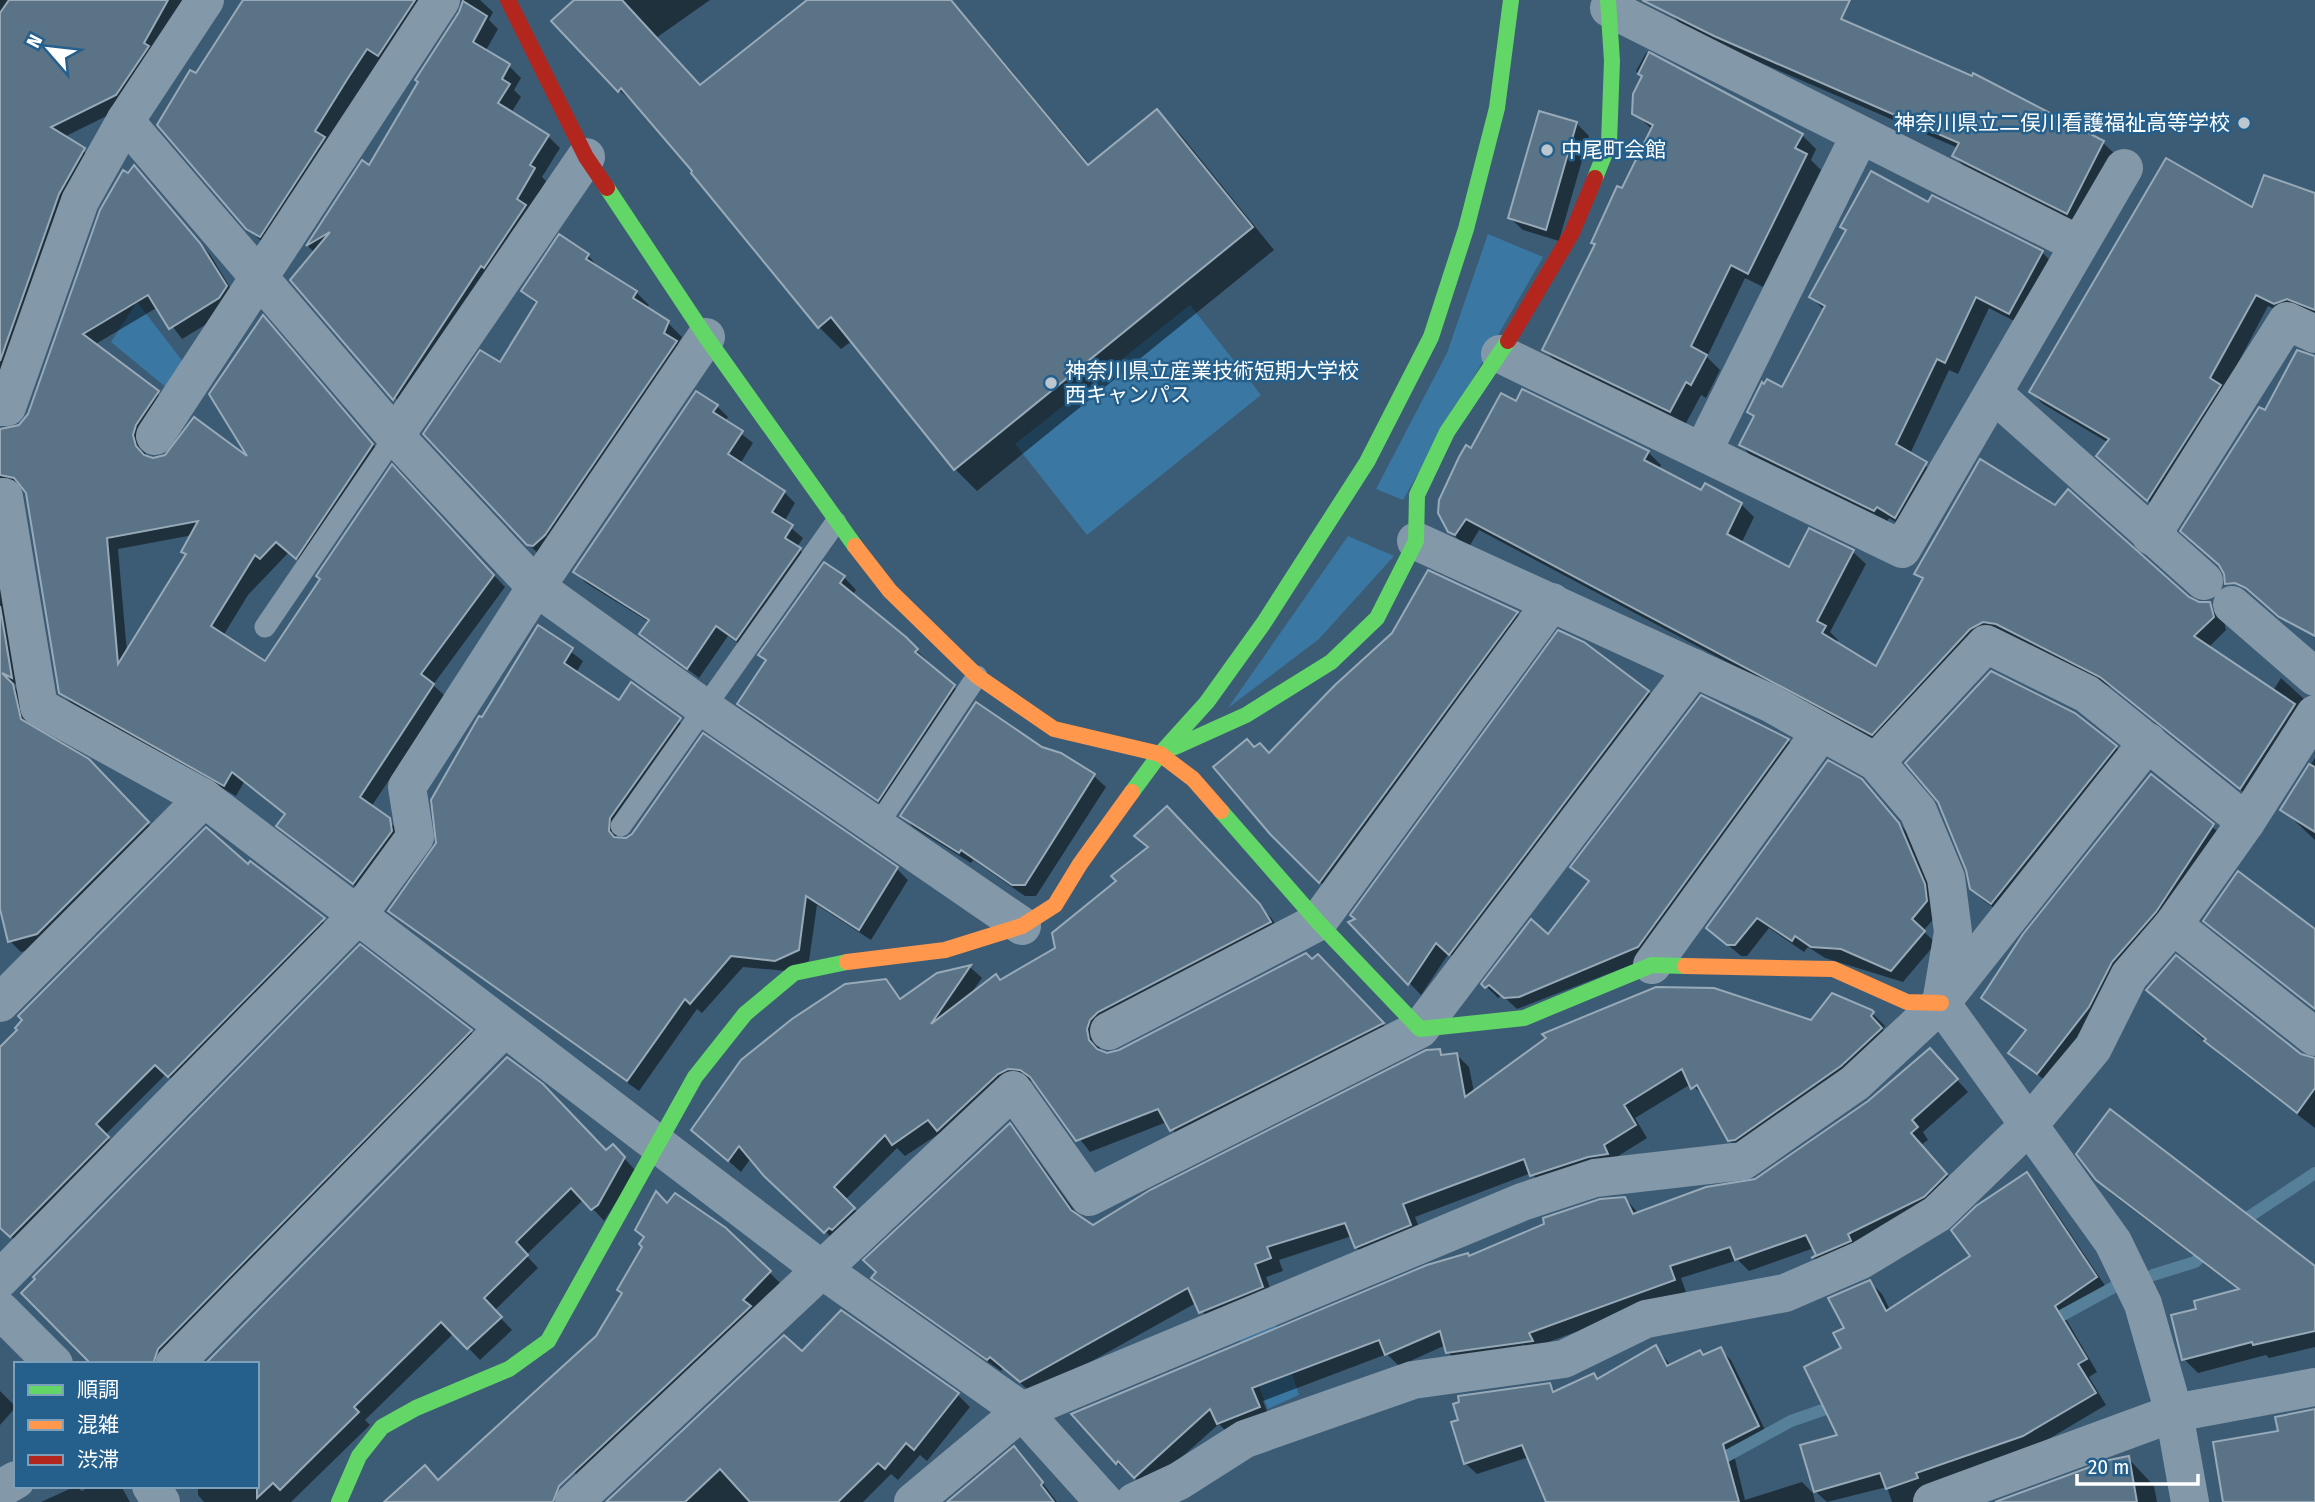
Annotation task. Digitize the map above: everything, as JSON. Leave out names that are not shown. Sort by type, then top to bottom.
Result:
[{"type":"street","points":[[0,407],[7,407],[80,201],[125,121],[205,0]]},
{"type":"street","points":[[155,436],[258,274],[441,0]]},
{"type":"street","points":[[508,0],[586,157],[706,337],[836,522],[890,591],[977,676],[1054,729],[1160,754],[1193,779],[1318,922],[1420,1029]]},
{"type":"street","points":[[339,1502],[359,1456],[382,1427],[416,1408],[509,1369],[548,1341],[695,1077],[737,1025],[794,973],[841,962],[945,950],[1022,926],[1055,905],[1160,754],[1207,702],[1264,624],[1367,462],[1431,337],[1466,229],[1497,108],[1511,0]]},
{"type":"street","points":[[1160,754],[1246,715],[1331,662],[1377,618],[1416,541],[1417,495],[1447,432],[1500,354],[1572,233],[1609,143],[1612,61],[1608,4]]},
{"type":"street","points":[[1608,4],[2078,244]]},
{"type":"street","points":[[125,121],[395,436],[536,587],[705,709],[1022,926]]},
{"type":"street","points":[[1703,451],[1860,135]]},
{"type":"street","points":[[395,436],[586,157]]},
{"type":"street","points":[[1500,354],[1902,549],[2124,168]]},
{"type":"street","points":[[2151,536],[2287,321],[2315,334]]},
{"type":"street","points":[[0,1279],[357,916],[415,837],[407,787],[536,587],[706,337]]},
{"type":"street","points":[[1994,394],[2151,536],[2204,580]]},
{"type":"street","points":[[0,497],[4,497],[39,707],[205,798],[821,1269],[1022,1411],[1104,1502]]},
{"type":"street","points":[[1416,541],[1770,703],[1876,762],[1918,811],[1946,878],[1953,932],[1941,1003],[2113,1242],[2143,1304],[2174,1413],[2190,1502]]},
{"type":"street","points":[[1109,1031],[1318,922],[1552,602]]},
{"type":"street","points":[[2232,605],[2315,677]]},
{"type":"street","points":[[1876,762],[1986,644],[2087,694],[2246,822]]},
{"type":"street","points":[[1420,1029],[1694,668]]},
{"type":"street","points":[[1134,1502],[1179,1481],[1245,1439],[1413,1380],[1564,1359],[1646,1319],[1785,1293],[1861,1260],[1937,1214],[2028,1126],[2094,1048],[2129,976],[2173,925],[2246,822],[2315,714]]},
{"type":"street","points":[[1651,965],[1821,732]]},
{"type":"street","points":[[914,1502],[1022,1411],[1522,1202],[1595,1178],[1743,1161],[1856,1083],[1941,1003],[2148,741]]},
{"type":"street","points":[[0,1003],[205,798]]},
{"type":"street","points":[[2173,925],[2315,1037]]},
{"type":"street","points":[[574,1502],[1013,1090],[1089,1196],[1420,1029],[1524,1018],[1651,965],[1833,969],[1907,1002],[1941,1003]]},
{"type":"street","points":[[176,1362],[504,1028]]},
{"type":"street","points":[[0,1310],[52,1362]]},
{"type":"street","points":[[1932,1502],[2002,1488],[2174,1413],[2315,1387]]},
{"type":"lane","points":[[265,627],[395,436]]},
{"type":"lane","points":[[621,826],[836,522]]},
{"type":"lane","points":[[877,826],[977,676]]},
{"type":"shaded area","points":[[1488,234],[1543,257],[1403,500],[1376,489],[1447,353]]},
{"type":"shaded area","points":[[137,302],[184,363],[168,389],[111,342]]},
{"type":"shaded area","points":[[1190,305],[1261,395],[1087,535],[1015,444]]},
{"type":"shaded area","points":[[1348,536],[1394,556],[1319,639],[1228,708]]},
{"type":"shaded area","points":[[1274,1319],[1299,1395],[1268,1409],[1238,1335]]},
{"type":"building","points":[[9,0],[168,0],[144,43],[149,46],[116,95],[51,127],[85,148],[59,194],[0,361],[0,13]]},
{"type":"building","points":[[243,0],[415,0],[378,56],[367,49],[348,78],[315,131],[325,137],[260,237],[246,229],[157,125],[190,70],[196,73]]},
{"type":"building","points":[[574,0],[622,0],[700,85],[807,0],[951,0],[1088,165],[1157,109],[1253,227],[954,470],[831,317],[818,328],[692,171],[621,88],[618,92],[551,21]]},
{"type":"building","points":[[1642,0],[1850,0],[1841,19],[1972,76],[1973,73],[2104,141],[2067,214],[1952,156],[1959,143],[1714,36]]},
{"type":"building","points":[[463,1],[487,16],[473,42],[510,64],[502,79],[510,84],[498,103],[549,135],[530,165],[535,168],[517,199],[526,205],[484,268],[481,266],[393,400],[290,280],[330,232],[306,246],[362,160],[369,165],[418,82],[415,80],[459,12]]},
{"type":"building","points":[[1649,52],[1803,134],[1795,148],[1807,154],[1748,274],[1731,265],[1691,346],[1707,355],[1691,385],[1686,382],[1670,412],[1542,350],[1595,244],[1591,243],[1617,186],[1622,188],[1653,125],[1632,114],[1633,94],[1642,76],[1638,74]]},
{"type":"building","points":[[1539,111],[1577,122],[1546,230],[1508,218]]},
{"type":"building","points":[[2166,158],[2252,207],[2264,175],[2315,193],[2315,310],[2287,299],[2274,304],[2256,295],[2210,378],[2221,385],[2147,501],[2096,456],[2109,439],[2029,392]]},
{"type":"building","points":[[134,165],[200,243],[227,286],[219,298],[169,329],[148,295],[83,334],[159,391],[136,425],[133,435],[136,446],[144,455],[153,458],[165,455],[194,417],[247,456],[209,394],[263,315],[373,444],[296,559],[276,542],[260,559],[255,555],[211,626],[265,661],[320,579],[316,576],[392,464],[494,575],[421,674],[434,684],[360,797],[390,818],[392,831],[353,884],[276,826],[285,814],[232,772],[224,786],[59,693],[26,493],[14,478],[0,475],[0,429],[19,425],[28,414],[100,210],[123,170],[128,173]],"holes":[[[198,521],[181,552],[186,554],[118,664],[107,538]]]},
{"type":"building","points":[[1871,171],[1928,202],[1932,195],[2043,251],[2009,314],[1976,297],[1945,363],[1937,359],[1896,444],[1927,462],[1895,518],[1877,507],[1874,511],[1739,445],[1754,416],[1747,412],[1762,382],[1764,384],[1767,379],[1782,387],[1825,306],[1809,297],[1846,230],[1840,227]]},
{"type":"building","points":[[559,234],[589,254],[586,259],[637,291],[633,298],[669,321],[664,333],[677,341],[545,535],[533,546],[527,545],[423,434],[480,350],[500,362],[537,302],[521,291]]},
{"type":"building","points":[[2297,350],[2315,356],[2315,636],[2279,617],[2246,588],[2235,583],[2225,584],[2219,565],[2180,531],[2259,407],[2265,410]]},
{"type":"building","points":[[1522,389],[1649,451],[1644,460],[1701,490],[1705,483],[1742,503],[1727,534],[1789,567],[1809,528],[1854,550],[1817,621],[1826,626],[1822,633],[1876,666],[1923,578],[1914,574],[1980,459],[2055,505],[2068,489],[2189,597],[2199,602],[2210,602],[2214,617],[2194,636],[2295,704],[2240,789],[2100,677],[1996,624],[1983,622],[1970,629],[1872,735],[1466,519],[1455,535],[1448,532],[1438,513],[1439,500],[1459,457],[1466,445],[1471,448],[1501,393],[1516,401]]},
{"type":"building","points":[[696,391],[718,405],[713,412],[743,431],[728,454],[785,491],[772,512],[793,525],[785,538],[801,548],[736,640],[716,626],[687,669],[639,634],[649,620],[573,572]]},
{"type":"building","points":[[824,562],[845,576],[840,583],[906,637],[918,649],[915,652],[955,685],[878,801],[737,704],[766,660],[758,655]]},
{"type":"building","points":[[1428,570],[1518,612],[1319,883],[1270,834],[1213,767],[1247,739],[1254,747],[1260,743],[1269,753],[1335,685],[1392,633]]},
{"type":"building","points":[[0,606],[12,678],[2,673],[13,684],[21,719],[89,759],[149,822],[37,934],[8,942],[0,909]]},
{"type":"building","points":[[538,625],[573,648],[564,663],[619,700],[631,682],[681,718],[610,818],[609,831],[614,837],[626,838],[632,834],[703,733],[898,867],[859,930],[806,896],[799,950],[775,961],[731,956],[690,1004],[685,999],[627,1081],[388,911],[436,843],[431,800],[479,716],[482,717]]},
{"type":"building","points":[[1558,630],[1584,642],[1649,691],[1449,955],[1436,943],[1408,985],[1348,922],[1355,919],[1350,915]]},
{"type":"building","points":[[1991,671],[2075,713],[2117,746],[1991,904],[1970,889],[1966,870],[1938,802],[1905,763]]},
{"type":"building","points":[[1701,695],[1789,739],[1638,947],[1519,997],[1504,998],[1489,985],[1485,988],[1481,984],[1531,919],[1548,934],[1589,881],[1570,867]]},
{"type":"building","points":[[976,702],[1042,747],[1061,753],[1095,774],[1025,885],[1012,885],[961,850],[959,853],[900,816]]},
{"type":"building","points":[[1828,760],[1862,779],[1899,823],[1925,884],[1927,901],[1912,919],[1925,931],[1891,971],[1841,949],[1811,947],[1795,936],[1792,941],[1757,918],[1735,945],[1727,945],[1706,928]]},
{"type":"building","points":[[2309,764],[2315,767],[2315,832],[2280,810]]},
{"type":"building","points":[[2151,774],[2214,824],[2156,912],[2112,962],[2089,1007],[2037,1074],[2008,1053],[2026,1030],[1981,998],[2023,934]]},
{"type":"building","points":[[1167,806],[1260,904],[1271,922],[1098,1012],[1090,1020],[1087,1029],[1089,1040],[1097,1049],[1107,1053],[1119,1050],[1306,953],[1312,959],[1318,954],[1384,1023],[1170,1131],[1158,1109],[1076,1141],[1030,1077],[1020,1070],[1008,1069],[998,1074],[937,1131],[928,1120],[892,1145],[885,1135],[834,1187],[855,1208],[832,1230],[829,1228],[824,1233],[764,1176],[739,1146],[728,1161],[691,1130],[741,1060],[792,1019],[845,984],[886,979],[900,999],[937,973],[971,965],[931,1024],[996,974],[1000,980],[1055,948],[1052,933],[1116,881],[1111,876],[1148,847],[1134,836]]},
{"type":"building","points":[[206,827],[248,864],[250,861],[325,918],[168,1077],[155,1065],[96,1124],[109,1137],[10,1237],[0,1228],[0,1047],[17,1030],[15,1028],[22,1020],[18,1016]]},
{"type":"building","points":[[2238,871],[2315,929],[2315,1009],[2203,921]]},
{"type":"building","points":[[360,944],[472,1030],[158,1349],[154,1362],[89,1362],[21,1293],[35,1279],[33,1277]]},
{"type":"building","points":[[2176,955],[2301,1054],[2315,1058],[2315,1088],[2297,1113],[2204,1041],[2206,1039],[2146,990]]},
{"type":"building","points":[[1656,987],[1714,988],[1811,1020],[1832,993],[1872,1010],[1874,1012],[1871,1016],[1882,1028],[1841,1066],[1735,1140],[1728,1141],[1697,1085],[1691,1089],[1682,1069],[1624,1105],[1636,1125],[1604,1145],[1608,1154],[1588,1157],[1530,1176],[1524,1159],[1451,1186],[1403,1204],[1411,1225],[1355,1248],[1345,1223],[1267,1247],[1271,1258],[1255,1264],[1263,1287],[1199,1313],[1188,1288],[1020,1382],[990,1357],[987,1360],[871,1278],[876,1272],[863,1260],[1010,1123],[1071,1210],[1093,1225],[1150,1190],[1426,1050],[1440,1049],[1441,1055],[1457,1053],[1465,1097],[1546,1038],[1542,1034]]},
{"type":"building","points":[[1930,1048],[1958,1079],[1912,1120],[1918,1127],[1911,1133],[1947,1174],[1924,1197],[1848,1234],[1851,1241],[1811,1258],[1816,1255],[1806,1235],[1735,1260],[1730,1247],[1670,1266],[1675,1280],[1529,1333],[1533,1341],[1446,1353],[1440,1331],[1385,1355],[1379,1340],[1252,1388],[1260,1407],[1217,1424],[1210,1409],[1134,1478],[1118,1461],[1116,1464],[1071,1414],[1427,1265],[1468,1253],[1469,1256],[1544,1224],[1543,1218],[1600,1199],[1625,1197],[1633,1214],[1706,1187],[1755,1179],[1868,1101]]},
{"type":"building","points":[[507,1057],[543,1084],[606,1150],[613,1144],[625,1157],[598,1205],[591,1210],[571,1188],[516,1242],[528,1255],[484,1298],[502,1317],[467,1349],[441,1322],[354,1407],[359,1412],[280,1490],[273,1483],[257,1498],[259,1362],[207,1362]]},
{"type":"building","points":[[2110,1109],[2315,1266],[2315,1331],[2253,1345],[2252,1342],[2182,1360],[2171,1315],[2196,1309],[2194,1301],[2239,1289],[2096,1180],[2076,1154]]},
{"type":"building","points":[[2027,1172],[2097,1277],[2055,1306],[2087,1359],[2078,1364],[2096,1393],[2023,1436],[1916,1473],[1918,1478],[1886,1489],[1880,1473],[1814,1492],[1800,1445],[1837,1435],[1804,1367],[1841,1348],[1833,1333],[1844,1328],[1828,1298],[1870,1280],[1886,1311],[1970,1256],[1951,1230],[1976,1206]]},
{"type":"building","points":[[656,1191],[667,1203],[675,1193],[726,1228],[771,1271],[743,1300],[751,1306],[559,1486],[553,1502],[384,1502],[425,1465],[438,1480],[596,1336],[622,1293],[617,1290],[642,1247],[639,1244],[644,1237],[635,1230]]},
{"type":"building","points":[[841,1310],[959,1393],[914,1450],[906,1443],[885,1469],[878,1463],[838,1502],[750,1502],[720,1469],[685,1502],[606,1502],[784,1335],[802,1351]]},
{"type":"building","points":[[1656,1345],[1667,1366],[1700,1350],[1703,1355],[1721,1347],[1759,1426],[1723,1444],[1739,1502],[1546,1502],[1522,1445],[1464,1464],[1451,1422],[1458,1420],[1453,1404],[1459,1402],[1458,1396],[1550,1383],[1553,1392],[1594,1373],[1597,1379]]},
{"type":"building","points":[[2315,1409],[2315,1502],[2223,1502],[2213,1442],[2278,1431],[2275,1417]]},
{"type":"building","points":[[1014,1446],[1043,1482],[1041,1485],[1054,1502],[947,1502]]},
{"type":"building","points":[[2129,1456],[2137,1502],[1995,1502],[2109,1460]]},
{"type":"waterway","points":[[2235,1226],[2315,1173]]},
{"type":"waterway","points":[[2153,1275],[2195,1262],[2211,1247]]},
{"type":"waterway","points":[[2048,1323],[2114,1287]]},
{"type":"waterway","points":[[1714,1463],[1791,1421],[1840,1404]]},
{"type":"traffic: fast","points":[[1132,792],[1160,754],[1207,702],[1263,624],[1367,462],[1431,337],[1466,229],[1497,108],[1511,0]]},
{"type":"traffic: fast","points":[[1595,178],[1609,143],[1612,61],[1608,0]]},
{"type":"traffic: fast","points":[[607,188],[706,337],[855,546]]},
{"type":"traffic: fast","points":[[1175,747],[1246,715],[1331,662],[1377,618],[1416,541],[1417,495],[1447,432],[1508,341]]},
{"type":"traffic: fast","points":[[1221,811],[1318,922],[1420,1029],[1524,1018],[1652,965],[1685,966]]},
{"type":"traffic: fast","points":[[339,1502],[359,1456],[382,1427],[416,1408],[509,1369],[548,1341],[695,1077],[745,1014],[794,973],[847,962]]},
{"type":"traffic: slow","points":[[855,546],[890,591],[977,676],[1054,729],[1160,754],[1193,779],[1221,811]]},
{"type":"traffic: slow","points":[[847,962],[945,950],[1022,926],[1055,905],[1080,864],[1132,792]]},
{"type":"traffic: slow","points":[[1685,966],[1833,969],[1907,1002],[1941,1003]]},
{"type":"traffic: jam","points":[[508,0],[586,157],[607,188]]},
{"type":"traffic: jam","points":[[1508,341],[1572,233],[1595,178]]},
{"type":"place","name":"神奈川県立二俣川看護福祉高等学校","points":[[2244,123]]},
{"type":"place","name":"中尾町会館","points":[[1547,150]]},
{"type":"place","name":"神奈川県立産業技術短期大学校 西キャンパス","points":[[1051,383]]}]
